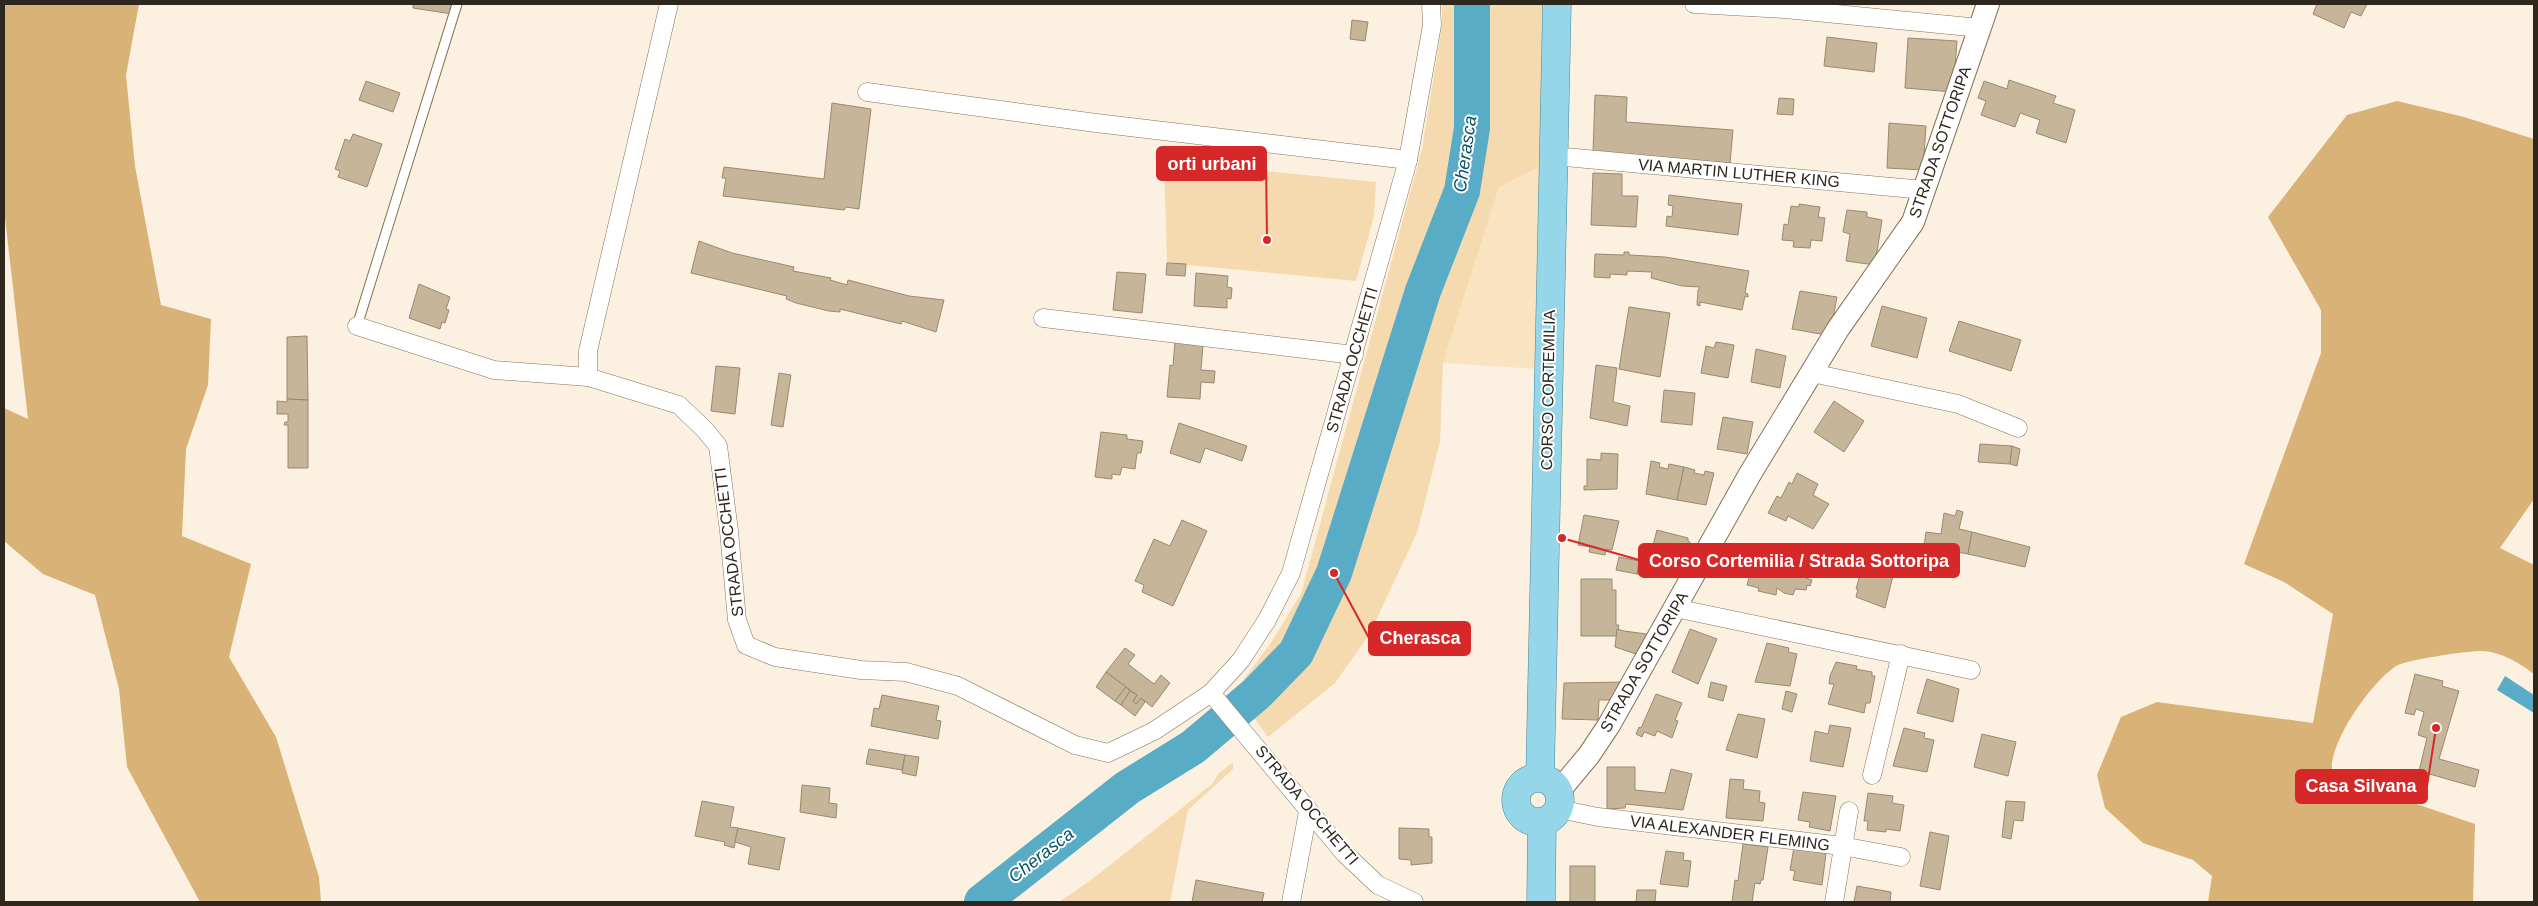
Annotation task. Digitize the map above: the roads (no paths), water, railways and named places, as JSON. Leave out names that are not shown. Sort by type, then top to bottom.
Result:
[{"type":"main road","name":"CORSO CORTEMILIA","points":[[1541,902],[1550,800],[1554,156],[1557,4]]},
{"type":"street","points":[[588,377],[588,351],[669,4]]},
{"type":"street","name":"STRADA OCCHETTI","points":[[357,326],[494,370],[588,377],[679,405],[705,430],[718,446],[729,532],[737,620],[746,645],[775,657],[861,670],[906,672],[958,686],[1075,745],[1108,753],[1154,731],[1211,693],[1246,652],[1267,620],[1291,573],[1408,160],[1432,25],[1431,4]]},
{"type":"street","points":[[1694,4],[1785,9],[1980,28]]},
{"type":"street","name":"STRADA SOTTORIPA","points":[[1550,800],[1590,755],[1609,725],[1750,474],[1838,329],[1913,222],[1988,4]]},
{"type":"street","points":[[867,92],[1096,123],[1408,160]]},
{"type":"street","name":"VIA MARTIN LUTHER KING","points":[[1554,156],[1924,190]]},
{"type":"street","points":[[1043,318],[1354,354]]},
{"type":"street","points":[[1812,373],[1958,404],[2018,428]]},
{"type":"street","points":[[1675,608],[1971,670]]},
{"type":"street","points":[[1872,775],[1901,654]]},
{"type":"street","name":"STRADA OCCHETTI","points":[[1211,693],[1344,853],[1378,885],[1414,902]]},
{"type":"street","name":"VIA ALEXANDER FLEMING","points":[[1550,800],[1598,818],[1842,846],[1901,857]]},
{"type":"street","points":[[1834,902],[1849,811]]},
{"type":"street","points":[[1291,902],[1308,812]]},
{"type":"lane","points":[[357,326],[457,4]]},
{"type":"water","points":[[2505,676],[2534,695],[2534,713],[2497,690]]},
{"type":"waterway","name":"Cherasca","points":[[982,902],[1127,788],[1193,747],[1256,694],[1296,653],[1334,573],[1423,291],[1462,191],[1472,128],[1472,4]]},
{"type":"place","name":"orti urbani","points":[[1267,240]]},
{"type":"place","name":"Corso Cortemilia / Strada Sottoripa","points":[[1562,538]]},
{"type":"place","name":"Cherasca","points":[[1334,573]]},
{"type":"place","name":"Casa Silvana","points":[[2436,728]]}]
